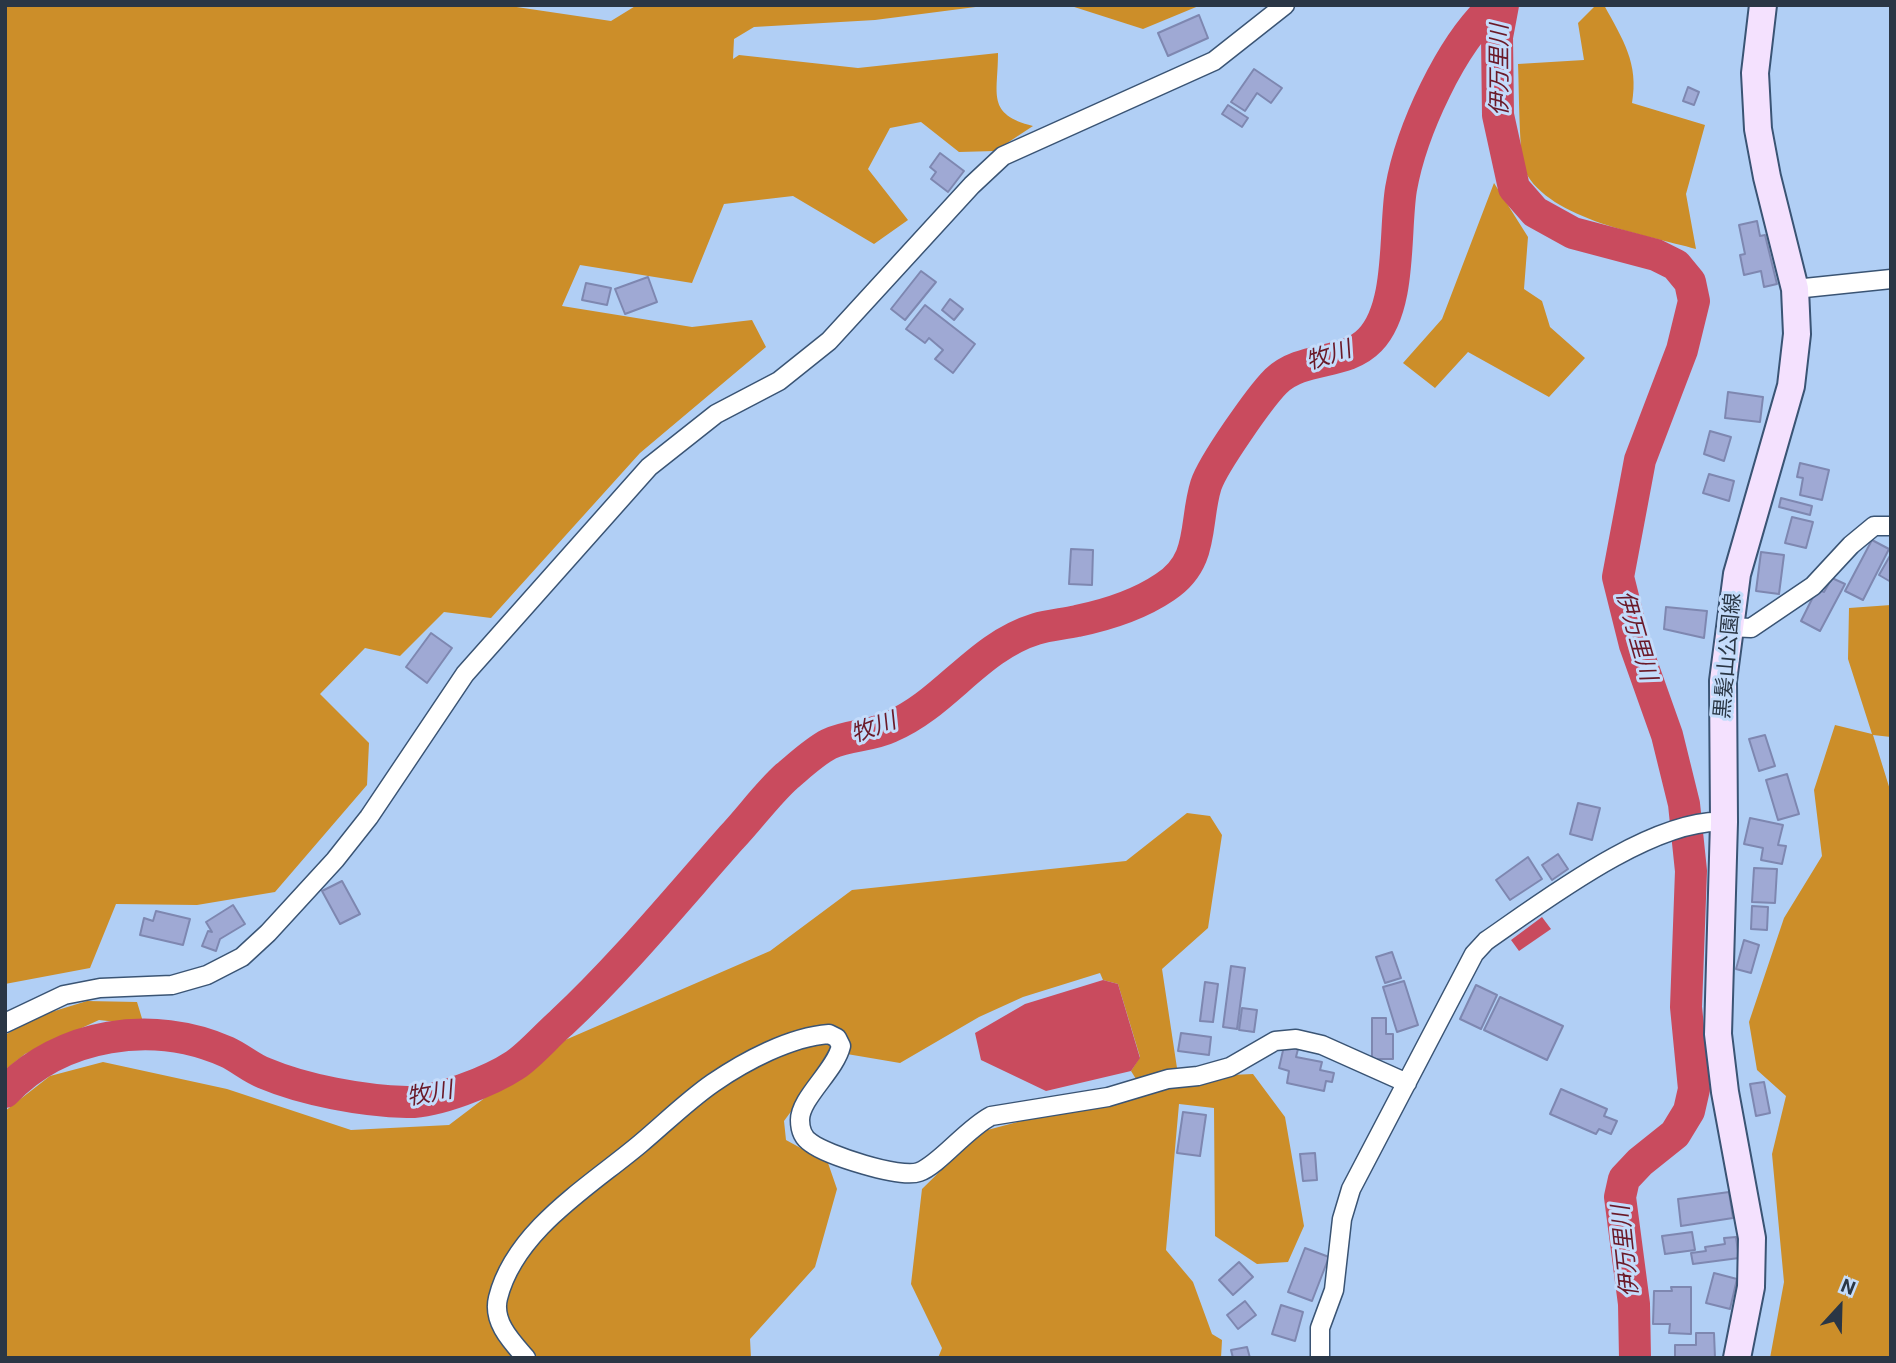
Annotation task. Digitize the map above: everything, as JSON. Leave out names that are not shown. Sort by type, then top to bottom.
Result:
[{"type":"main road","name":"黒髪山公園線","points":[[1737,1358],[1751,1287],[1752,1238],[1725,1092],[1718,1034],[1724,822],[1723,681],[1728,627],[1737,575],[1791,386],[1797,334],[1796,289],[1767,177],[1758,129],[1755,73],[1763,5]]},
{"type":"street","points":[[5,1023],[64,995],[100,988],[172,985],[207,975],[242,957],[268,933],[335,860],[369,817],[465,674],[649,467],[716,414],[779,381],[830,341],[972,185],[1003,156],[1214,61],[1285,5]]},
{"type":"street","points":[[1796,289],[1891,279]]},
{"type":"street","points":[[1728,627],[1751,628],[1813,586],[1851,545],[1874,526],[1891,526]]},
{"type":"street","points":[[1320,1358],[1320,1328],[1334,1290],[1342,1219],[1351,1189],[1474,954],[1486,941],[1590,869],[1698,823],[1724,822]]},
{"type":"street","points":[[526,1358],[506,1334],[498,1316],[497,1299],[517,1258],[540,1228],[713,1083],[786,1043],[829,1034],[837,1038],[841,1046],[837,1060],[805,1104],[799,1118],[802,1134],[812,1144],[889,1172],[907,1175],[922,1171],[975,1124],[990,1116],[1108,1097],[1168,1079],[1198,1076],[1230,1067],[1275,1041],[1296,1039],[1322,1045],[1407,1083]]},
{"type":"shaded area","points":[[5,5],[503,5],[611,21],[637,5],[991,5],[875,20],[754,27],[734,39],[733,59],[739,55],[858,68],[998,53],[997,91],[1001,109],[1018,121],[1033,126],[995,151],[959,152],[921,122],[890,128],[868,169],[908,220],[874,244],[793,196],[724,204],[692,283],[580,265],[562,306],[692,327],[752,320],[766,347],[640,453],[491,618],[444,612],[400,656],[365,648],[320,694],[369,743],[367,785],[275,892],[197,905],[116,904],[90,968],[5,984]]},
{"type":"shaded area","points":[[1068,5],[1201,5],[1143,29]]},
{"type":"shaded area","points":[[1596,5],[1604,5],[1628,52],[1633,76],[1632,103],[1705,125],[1686,194],[1696,249],[1627,231],[1577,214],[1537,188],[1525,171],[1520,137],[1518,64],[1584,60],[1578,23]]},
{"type":"shaded area","points":[[1494,183],[1528,237],[1524,289],[1542,301],[1550,327],[1585,358],[1549,397],[1468,352],[1435,388],[1403,363],[1442,319]]},
{"type":"shaded area","points":[[1891,605],[1891,737],[1873,735],[1891,793],[1891,1358],[1770,1358],[1784,1282],[1772,1154],[1786,1096],[1757,1070],[1749,1022],[1784,918],[1822,856],[1814,790],[1835,725],[1872,734],[1848,659],[1849,608]]},
{"type":"shaded area","points":[[1187,813],[1210,816],[1222,835],[1208,928],[1162,969],[1177,1068],[1136,1079],[1131,1071],[1140,1057],[1118,984],[1103,980],[1100,973],[1023,997],[979,1017],[900,1063],[835,1052],[784,1121],[786,1140],[828,1163],[837,1189],[815,1267],[750,1339],[751,1358],[5,1358],[5,1111],[50,1076],[103,1062],[227,1089],[351,1130],[449,1125],[556,1044],[770,951],[852,890],[1126,861]]},
{"type":"shaded area","points":[[1542,917],[1551,929],[1519,951],[1511,940]]},
{"type":"shaded area","points":[[1103,980],[1118,984],[1140,1058],[1131,1071],[1046,1091],[981,1060],[975,1033],[1025,1004]]},
{"type":"shaded area","points":[[87,1001],[137,1002],[144,1025],[99,1020],[25,1054],[5,1070],[5,1035],[35,1017]]},
{"type":"shaded area","points":[[1253,1074],[1285,1117],[1304,1226],[1288,1262],[1257,1264],[1215,1236],[1214,1108],[1179,1104],[1166,1250],[1193,1282],[1212,1334],[1222,1340],[1221,1358],[938,1358],[942,1348],[911,1284],[922,1189],[980,1132],[1186,1077]]},
{"type":"building","points":[[1199,15],[1208,38],[1168,56],[1158,33]]},
{"type":"building","points":[[1254,69],[1282,88],[1271,103],[1257,93],[1245,111],[1231,102]]},
{"type":"building","points":[[1688,87],[1699,92],[1694,105],[1683,101]]},
{"type":"building","points":[[1228,105],[1248,118],[1242,127],[1222,114]]},
{"type":"building","points":[[940,153],[964,171],[948,192],[931,179],[936,172],[930,167]]},
{"type":"building","points":[[1757,221],[1760,236],[1765,235],[1777,284],[1764,287],[1761,271],[1744,275],[1740,255],[1745,254],[1739,225]]},
{"type":"building","points":[[921,271],[936,282],[905,320],[891,309]]},
{"type":"building","points":[[648,277],[657,302],[625,314],[615,289]]},
{"type":"building","points":[[586,283],[611,288],[607,305],[582,300]]},
{"type":"building","points":[[950,299],[963,309],[954,320],[942,310]]},
{"type":"building","points":[[925,305],[975,344],[953,373],[935,359],[943,350],[929,338],[925,343],[906,329]]},
{"type":"building","points":[[1728,392],[1763,397],[1760,422],[1725,418]]},
{"type":"building","points":[[1710,431],[1731,437],[1724,461],[1704,454]]},
{"type":"building","points":[[1800,463],[1829,470],[1822,500],[1800,495],[1803,478],[1797,477]]},
{"type":"building","points":[[1709,474],[1734,481],[1729,501],[1703,493]]},
{"type":"building","points":[[1781,498],[1812,506],[1810,515],[1779,507]]},
{"type":"building","points":[[1792,517],[1813,522],[1806,548],[1785,543]]},
{"type":"building","points":[[1872,540],[1889,549],[1863,600],[1845,591]]},
{"type":"building","points":[[1071,549],[1093,550],[1092,585],[1069,584]]},
{"type":"building","points":[[1761,552],[1784,555],[1779,594],[1756,591]]},
{"type":"building","points":[[1891,554],[1891,582],[1879,575]]},
{"type":"building","points":[[1832,578],[1845,584],[1820,631],[1801,621],[1817,589],[1824,592]]},
{"type":"building","points":[[1666,607],[1707,611],[1704,638],[1664,629]]},
{"type":"building","points":[[431,633],[452,648],[427,683],[406,667]]},
{"type":"building","points":[[1765,735],[1775,766],[1759,771],[1749,739]]},
{"type":"building","points":[[1787,774],[1799,814],[1778,820],[1766,780]]},
{"type":"building","points":[[1578,803],[1600,808],[1592,840],[1570,834]]},
{"type":"building","points":[[1750,818],[1783,825],[1778,845],[1786,846],[1782,864],[1761,860],[1763,848],[1744,844]]},
{"type":"building","points":[[1558,854],[1568,869],[1552,880],[1542,865]]},
{"type":"building","points":[[1528,857],[1542,879],[1510,900],[1496,880]]},
{"type":"building","points":[[1754,868],[1777,869],[1775,903],[1752,902]]},
{"type":"building","points":[[342,881],[360,914],[340,924],[322,891]]},
{"type":"building","points":[[233,905],[245,924],[220,939],[216,951],[202,946],[208,931],[212,932],[206,922]]},
{"type":"building","points":[[1752,906],[1768,907],[1767,930],[1751,929]]},
{"type":"building","points":[[156,911],[190,919],[183,945],[140,935],[144,918],[153,921]]},
{"type":"building","points":[[1744,940],[1759,945],[1751,973],[1736,969]]},
{"type":"building","points":[[1392,952],[1401,978],[1385,983],[1376,957]]},
{"type":"building","points":[[1231,966],[1245,968],[1237,1029],[1223,1027]]},
{"type":"building","points":[[1404,981],[1418,1025],[1397,1032],[1383,987]]},
{"type":"building","points":[[1205,982],[1218,984],[1213,1022],[1200,1021]]},
{"type":"building","points":[[1476,985],[1497,995],[1481,1029],[1460,1019]]},
{"type":"building","points":[[1500,997],[1563,1026],[1547,1060],[1484,1030]]},
{"type":"building","points":[[1242,1008],[1257,1010],[1254,1032],[1239,1030]]},
{"type":"building","points":[[1372,1018],[1386,1018],[1386,1034],[1393,1034],[1393,1059],[1372,1059]]},
{"type":"building","points":[[1181,1033],[1211,1037],[1209,1055],[1178,1051]]},
{"type":"building","points":[[1284,1046],[1298,1049],[1296,1057],[1322,1062],[1320,1070],[1334,1073],[1332,1082],[1326,1081],[1324,1091],[1287,1083],[1289,1071],[1279,1068]]},
{"type":"building","points":[[1764,1082],[1770,1113],[1756,1116],[1750,1084]]},
{"type":"building","points":[[1561,1089],[1607,1109],[1604,1116],[1617,1121],[1611,1134],[1599,1129],[1596,1134],[1550,1114]]},
{"type":"building","points":[[1183,1112],[1206,1115],[1200,1156],[1177,1153]]},
{"type":"building","points":[[1315,1153],[1317,1180],[1303,1181],[1300,1154]]},
{"type":"building","points":[[1729,1192],[1733,1218],[1681,1226],[1678,1199]]},
{"type":"building","points":[[1692,1232],[1695,1250],[1665,1254],[1662,1236]]},
{"type":"building","points":[[1736,1237],[1739,1258],[1693,1264],[1691,1253],[1706,1251],[1705,1247],[1725,1244],[1724,1238]]},
{"type":"building","points":[[1305,1248],[1329,1257],[1312,1301],[1288,1292]]},
{"type":"building","points":[[1239,1262],[1253,1277],[1233,1295],[1219,1280]]},
{"type":"building","points":[[1714,1273],[1737,1279],[1730,1309],[1706,1303]]},
{"type":"building","points":[[1671,1287],[1691,1287],[1691,1334],[1669,1333],[1670,1324],[1653,1324],[1654,1291],[1672,1291]]},
{"type":"building","points":[[1245,1301],[1256,1315],[1238,1329],[1227,1315]]},
{"type":"building","points":[[1281,1305],[1303,1312],[1295,1341],[1272,1334]]},
{"type":"building","points":[[1696,1333],[1714,1333],[1715,1358],[1675,1358],[1675,1345],[1696,1345]]},
{"type":"building","points":[[1247,1347],[1250,1358],[1233,1358],[1231,1350]]},
{"type":"waterway","name":"牧川","points":[[5,1092],[28,1072],[53,1056],[80,1045],[139,1035],[169,1036],[199,1042],[227,1052],[264,1073],[297,1085],[353,1097],[390,1101],[419,1101],[447,1095],[478,1084],[515,1065],[606,979],[772,790],[813,755],[836,741],[883,730],[910,717],[978,662],[1015,637],[1122,608],[1145,599],[1178,577],[1192,553],[1202,499],[1210,475],[1269,389],[1276,381],[1299,367],[1337,358],[1360,348],[1380,326],[1392,289],[1401,189],[1414,142],[1435,90],[1449,65],[1479,21],[1495,5]]},
{"type":"waterway","name":"伊万里川","points":[[1503,5],[1497,37],[1498,115],[1514,188],[1535,212],[1573,233],[1656,255],[1676,265],[1690,282],[1694,301],[1682,350],[1640,460],[1618,577],[1635,645],[1667,735],[1684,804],[1691,871],[1686,1007],[1694,1089],[1689,1111],[1675,1134],[1640,1162],[1624,1179],[1620,1197],[1634,1304],[1635,1358]]}]
